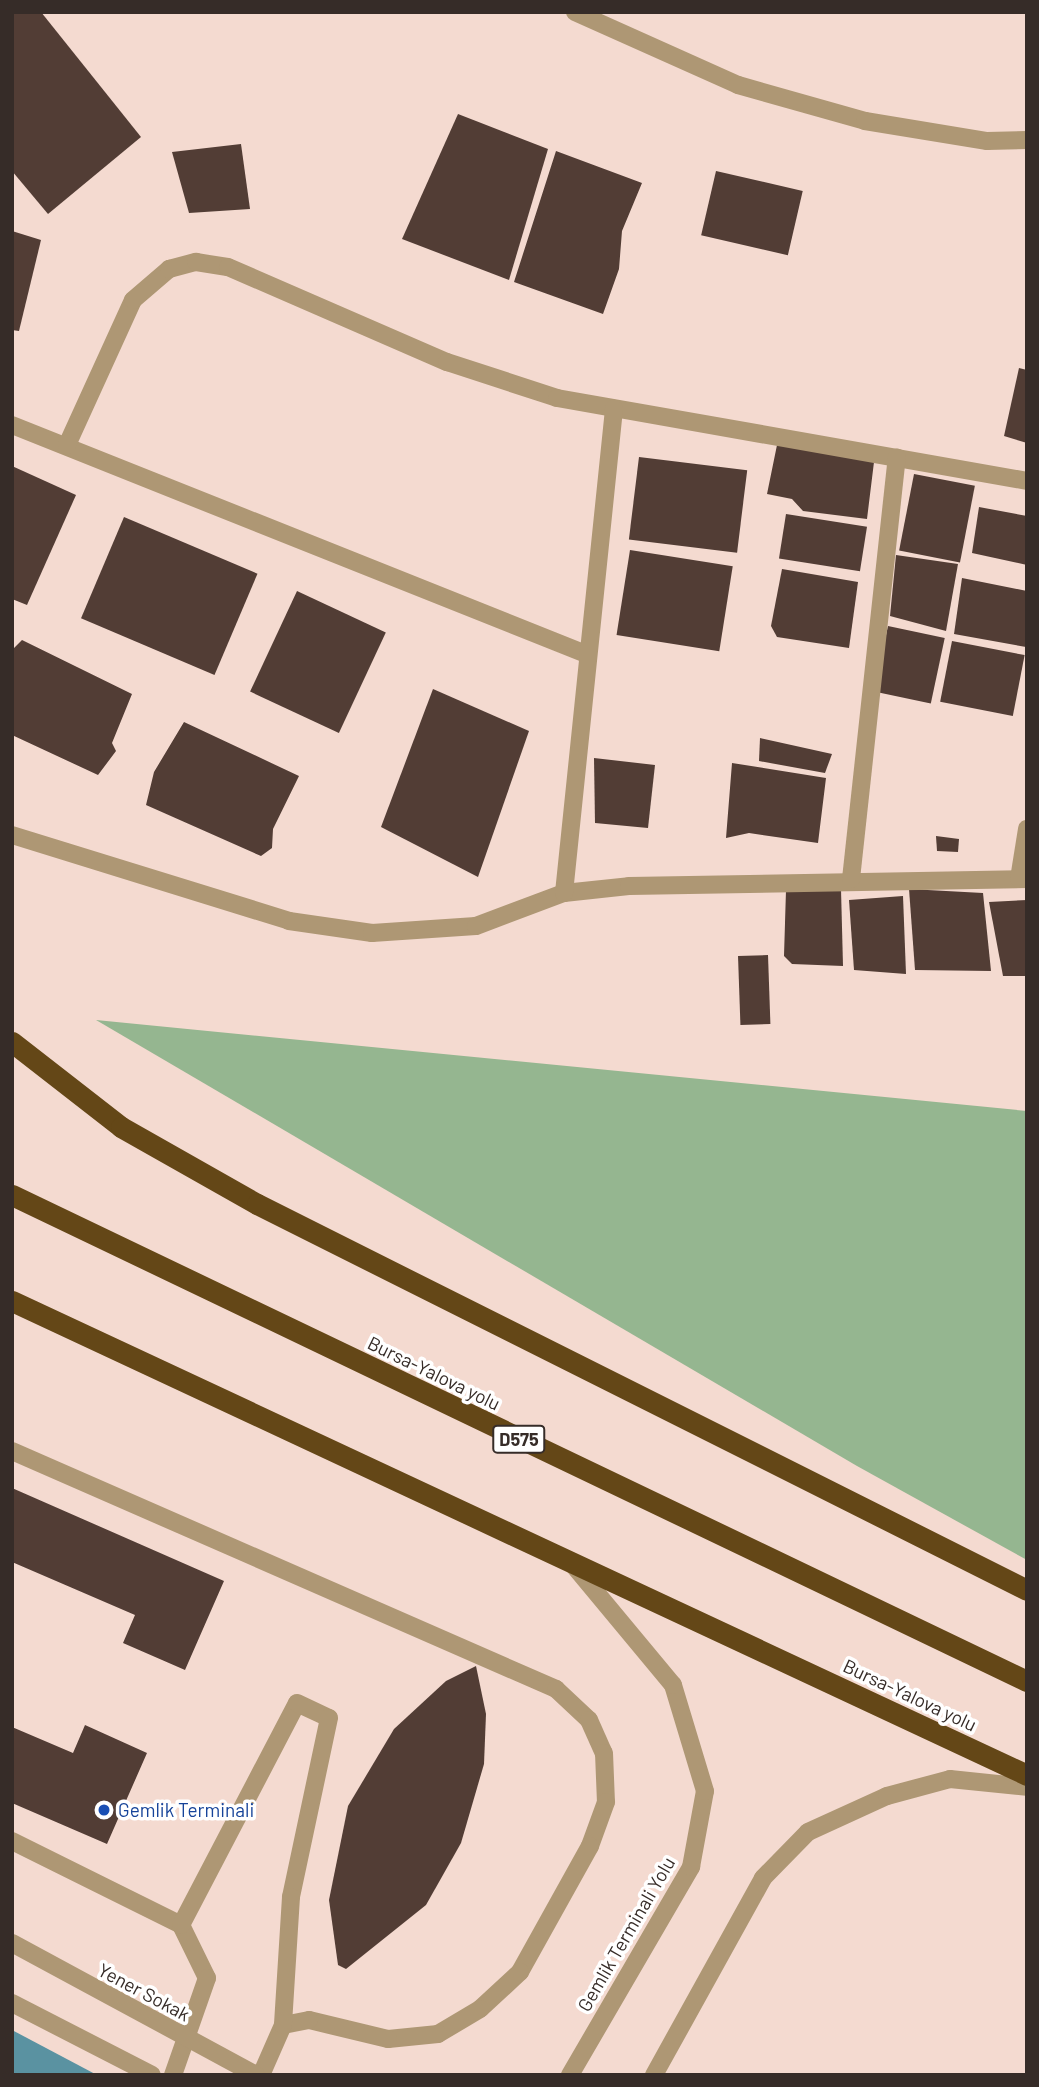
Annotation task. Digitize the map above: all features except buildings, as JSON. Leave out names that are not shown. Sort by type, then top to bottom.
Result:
[{"type":"highway","points":[[12,1042],[121,1127],[257,1204],[1027,1590]]},
{"type":"highway","name":"Bursa-Yalova yolu","points":[[12,1195],[1027,1681]]},
{"type":"highway","name":"Bursa-Yalova yolu","points":[[12,1301],[566,1557],[1027,1775]]},
{"type":"street","points":[[575,12],[738,85],[827,110],[987,141],[1027,140]]},
{"type":"street","points":[[66,445],[133,300],[169,269],[196,262],[228,267],[503,383],[614,409],[1027,481]]},
{"type":"street","points":[[564,893],[586,654],[614,409]]},
{"type":"street","points":[[12,425],[586,654]]},
{"type":"street","points":[[851,879],[897,458]]},
{"type":"street","points":[[12,835],[330,929],[424,933],[476,926],[564,893],[851,879],[1023,879],[1027,829]]},
{"type":"street","points":[[12,1029],[32,1055]]},
{"type":"street","points":[[12,1451],[556,1689],[589,1720],[604,1753],[606,1802],[559,1909],[520,1972],[480,2009],[438,2034],[388,2039],[309,2021],[283,2025]]},
{"type":"street","name":"Gemlik Terminali Yolu","points":[[566,1557],[673,1685],[705,1791],[691,1867],[570,2075]]},
{"type":"street","points":[[181,1925],[297,1703],[329,1718],[290,1896],[283,2025],[259,2075]]},
{"type":"street","points":[[654,2075],[763,1878],[808,1832],[887,1796],[950,1779],[1027,1787]]},
{"type":"street","points":[[12,1842],[181,1925],[207,1978],[188,2039],[173,2075]]},
{"type":"street","name":"Yener Sokak","points":[[12,1943],[259,2075]]},
{"type":"street","points":[[12,2003],[152,2075]]},
{"type":"green space","points":[[96,1020],[1027,1111],[1027,1560],[857,1466]]},
{"type":"water","points":[[12,2030],[97,2075],[12,2075]]},
{"type":"place","name":"Gemlik Terminali","points":[[104,1810]]}]
